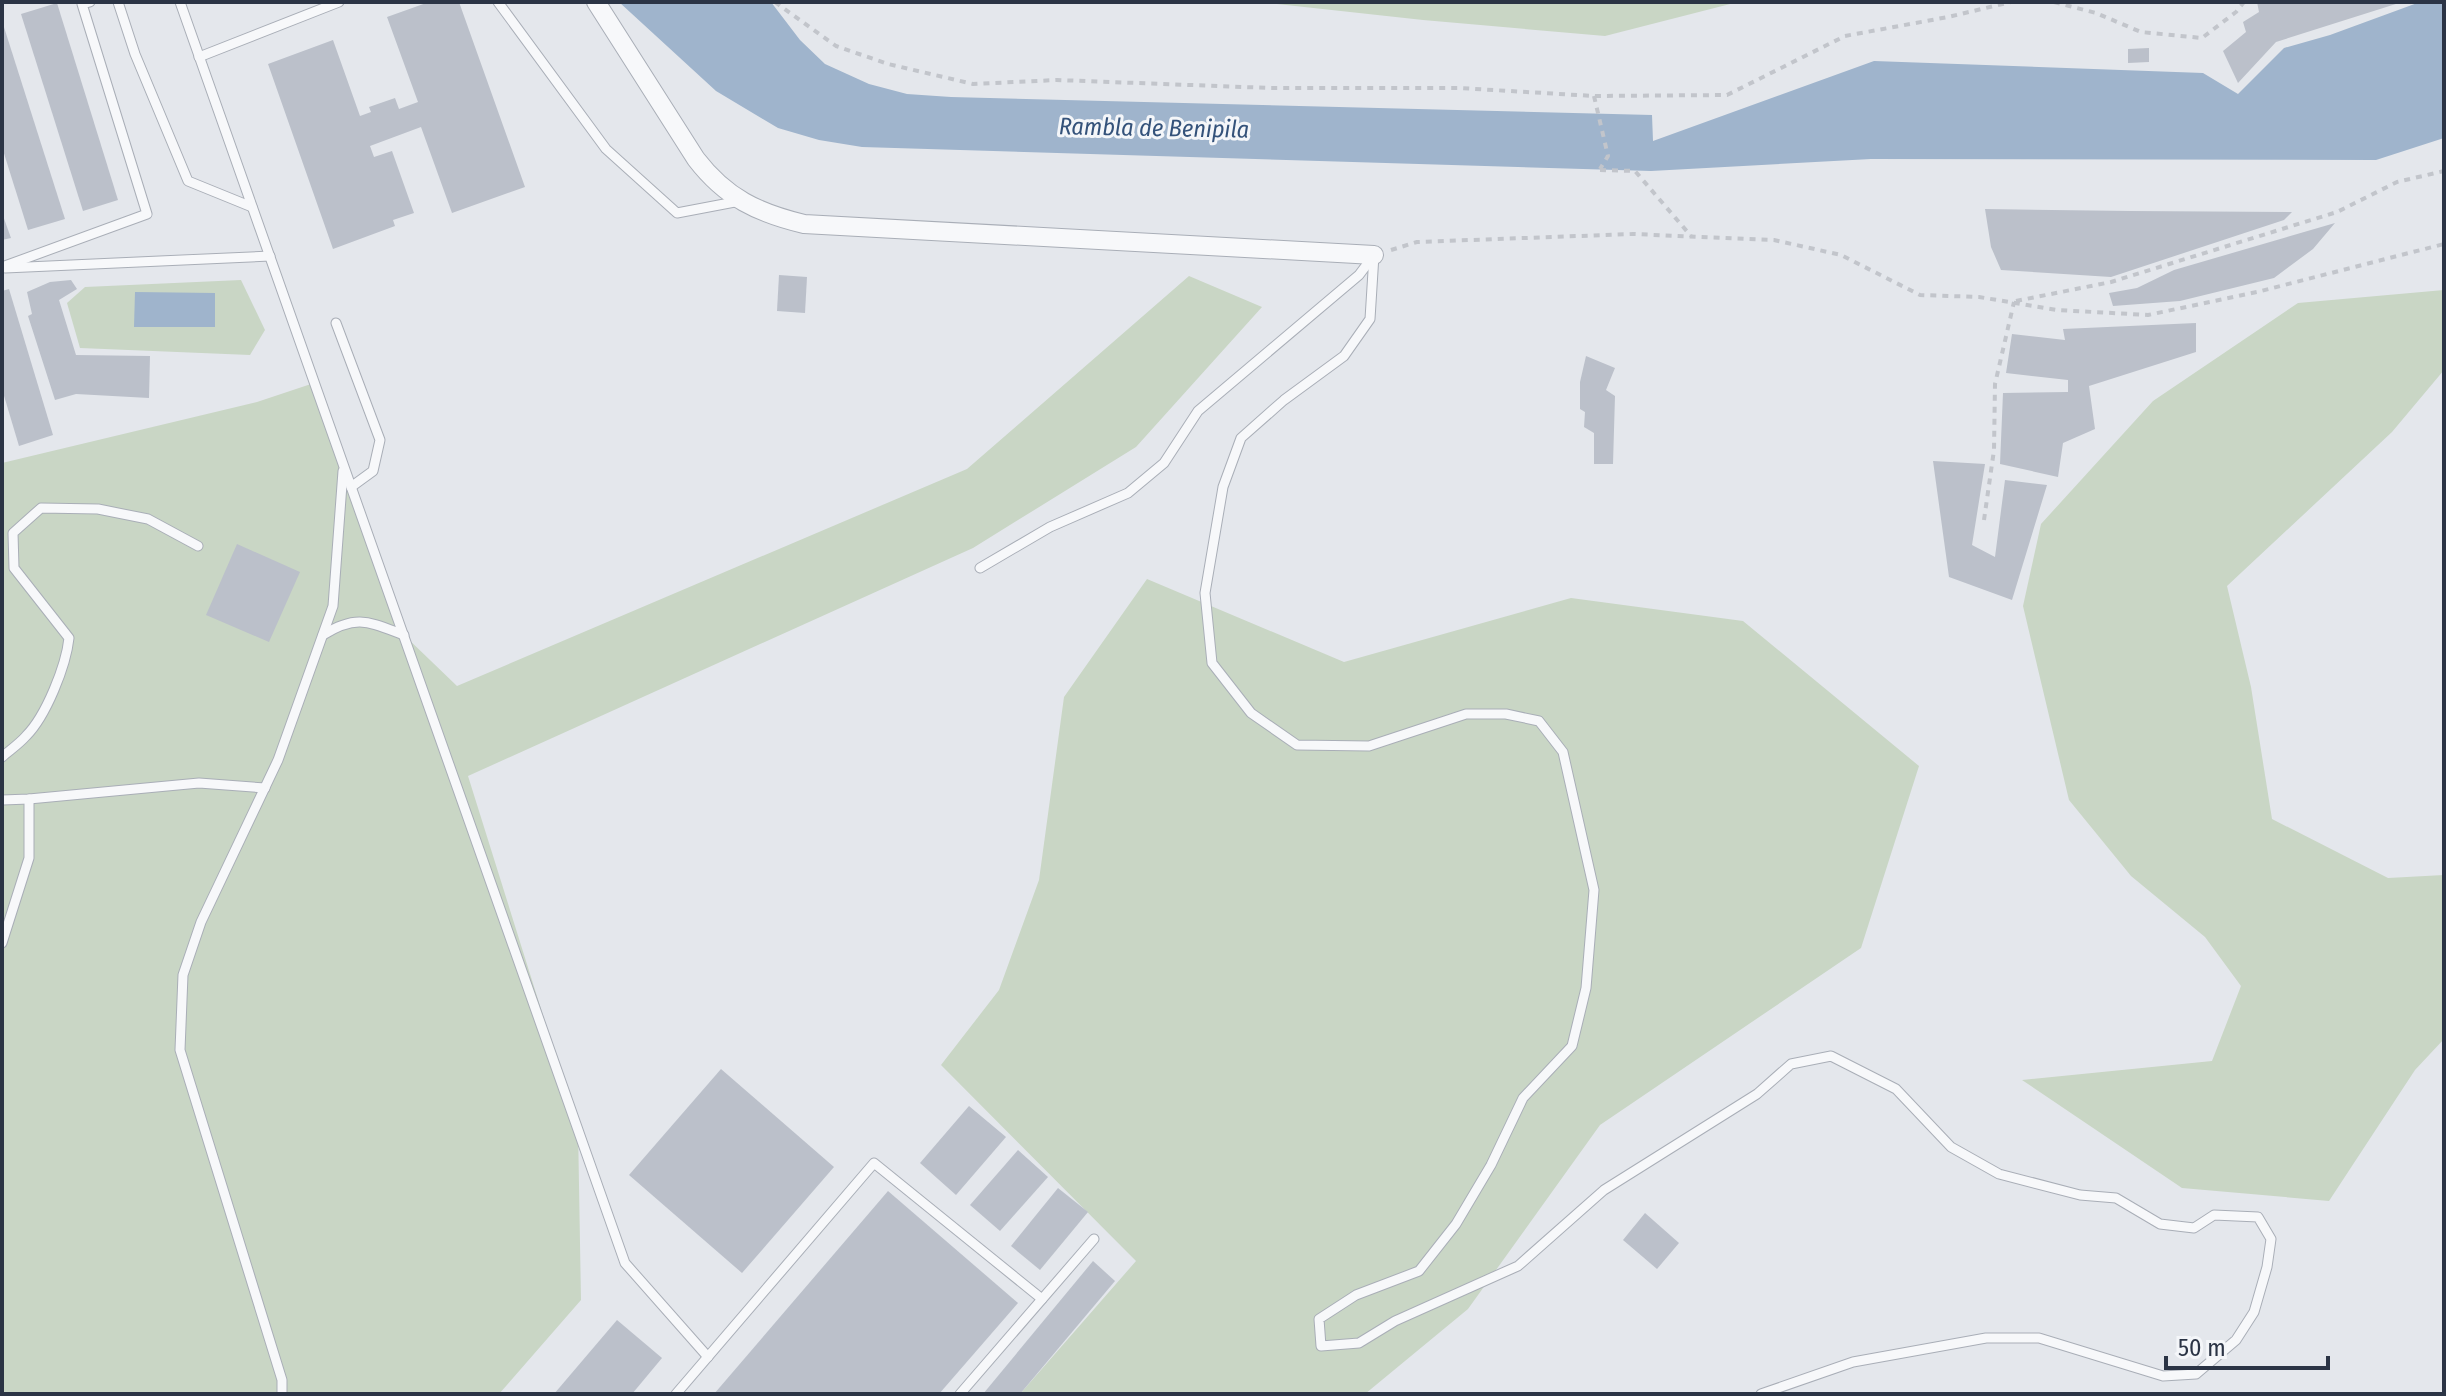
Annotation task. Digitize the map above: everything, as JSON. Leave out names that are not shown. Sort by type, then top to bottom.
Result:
[{"type":"street","points":[[596,2],[696,159],[712,179],[740,201],[775,217],[804,224],[1374,255]]},
{"type":"lane","points":[[2,268],[147,214],[82,4],[90,2]]},
{"type":"lane","points":[[118,2],[135,54],[188,181],[252,207]]},
{"type":"lane","points":[[180,2],[625,1263],[708,1357]]},
{"type":"lane","points":[[199,57],[339,2]]},
{"type":"lane","points":[[498,2],[606,149],[677,213],[740,201]]},
{"type":"lane","points":[[980,568],[1050,527],[1128,493],[1164,463],[1198,411],[1359,275],[1374,255]]},
{"type":"lane","points":[[1374,255],[1370,319],[1344,356],[1284,400],[1241,438],[1223,487],[1205,593],[1212,663],[1251,713],[1297,745],[1369,746],[1466,714],[1506,714],[1539,721],[1563,752],[1594,890],[1586,988],[1572,1046],[1523,1098],[1491,1165],[1456,1224],[1419,1271],[1356,1295],[1319,1319],[1321,1346],[1359,1343],[1395,1321],[1518,1266],[1604,1190],[1757,1094],[1791,1064],[1831,1056],[1896,1089],[1951,1147],[1999,1174],[2080,1195],[2116,1198],[2160,1224],[2194,1228],[2214,1215],[2258,1217],[2271,1239],[2267,1267],[2254,1312],[2236,1340],[2196,1374],[2163,1376],[2039,1338],[1986,1338],[1853,1362],[1761,1394]]},
{"type":"lane","points":[[2,268],[270,256]]},
{"type":"lane","points":[[336,323],[380,440],[373,471],[351,487]]},
{"type":"lane","points":[[282,1394],[282,1380],[180,1050],[183,975],[201,922],[278,760],[333,606],[344,465]]},
{"type":"lane","points":[[2,757],[28,735],[48,700],[67,660],[69,638],[14,568],[13,533],[41,508],[98,509],[148,519],[198,546]]},
{"type":"lane","points":[[323,635],[343,623],[369,622],[404,635]]},
{"type":"lane","points":[[2,800],[199,783],[265,788]]},
{"type":"lane","points":[[2,943],[29,858],[29,799]]},
{"type":"lane","points":[[676,1394],[874,1163],[1042,1299]]},
{"type":"lane","points":[[960,1394],[1094,1239]]},
{"type":"path","points":[[775,2],[836,46],[888,64],[973,84],[1057,80],[1270,88],[1459,88],[1594,96],[1727,95],[1845,36],[2011,2]]},
{"type":"path","points":[[2054,2],[2096,13],[2141,32],[2202,38],[2244,2]]},
{"type":"path","points":[[1594,96],[1608,156],[1600,170],[1635,171],[1691,236]]},
{"type":"path","points":[[2014,302],[2111,282],[2337,212],[2397,182],[2444,171]]},
{"type":"path","points":[[1374,255],[1417,242],[1633,234],[1774,240],[1841,255],[1920,295],[1979,297],[2057,310],[2148,315],[2257,292],[2444,244]]},
{"type":"path","points":[[1984,520],[1994,450],[1995,384],[2014,302]]},
{"type":"green space","points":[[1259,2],[1738,2],[1605,36]]},
{"type":"green space","points":[[1189,276],[1262,307],[1136,447],[973,548],[468,776],[578,1127],[581,1300],[499,1394],[2,1394],[2,463],[257,402],[314,383],[404,635],[457,686],[967,469]]},
{"type":"green space","points":[[241,280],[265,330],[250,355],[80,348],[67,303],[85,287]]},
{"type":"green space","points":[[2444,290],[2444,370],[2392,432],[2227,586],[2251,687],[2272,819],[2388,878],[2444,875],[2444,1039],[2415,1070],[2329,1201],[2182,1188],[2022,1080],[2212,1061],[2241,986],[2205,937],[2131,876],[2069,800],[2023,606],[2041,524],[2153,401],[2298,303]]},
{"type":"green space","points":[[1147,579],[1344,662],[1571,598],[1743,621],[1919,766],[1861,948],[1600,1125],[1468,1309],[1365,1394],[1020,1394],[1136,1261],[941,1065],[999,990],[1039,880],[1064,697]]},
{"type":"water","name":"Rambla de Benipila","points":[[619,2],[771,2],[800,40],[825,64],[869,84],[907,94],[1652,115],[1653,141],[1874,61],[2203,73],[2238,94],[2284,48],[2330,35],[2420,2],[2444,2],[2444,138],[2376,160],[1871,159],[1651,171],[862,147],[819,140],[778,128],[716,91]]},
{"type":"water","points":[[135,292],[215,293],[215,327],[134,327]]},
{"type":"building","points":[[429,2],[459,2],[525,187],[452,213],[421,127],[370,146],[374,157],[392,151],[414,213],[393,220],[395,226],[333,249],[268,64],[333,40],[360,116],[371,112],[369,107],[395,98],[399,109],[418,102],[387,17]]},
{"type":"building","points":[[2257,2],[2399,3],[2276,42],[2238,83],[2223,51],[2246,32],[2243,22],[2259,12]]},
{"type":"building","points":[[57,3],[118,200],[83,211],[21,14]]},
{"type":"building","points":[[3,24],[65,219],[28,230],[2,147]]},
{"type":"building","points":[[2149,48],[2149,62],[2128,63],[2128,49]]},
{"type":"building","points":[[1985,209],[2292,212],[2284,220],[2111,277],[2001,270],[1991,247]]},
{"type":"building","points":[[2,213],[11,238],[2,240]]},
{"type":"building","points":[[2335,223],[2313,249],[2274,278],[2180,301],[2113,306],[2109,293],[2137,288],[2174,270]]},
{"type":"building","points":[[779,275],[807,277],[805,313],[777,311]]},
{"type":"building","points":[[71,280],[77,289],[59,300],[76,355],[150,356],[149,398],[76,394],[55,400],[28,316],[32,314],[27,292],[50,282]]},
{"type":"building","points":[[9,289],[53,435],[19,446],[2,389],[2,291]]},
{"type":"building","points":[[2196,323],[2196,352],[2089,386],[2095,429],[2063,443],[2058,477],[2000,464],[2003,393],[2068,392],[2068,380],[2006,373],[2012,334],[2065,340],[2063,329]]},
{"type":"building","points":[[1586,356],[1615,368],[1606,390],[1615,396],[1613,464],[1594,464],[1594,433],[1584,427],[1580,382]]},
{"type":"building","points":[[1933,461],[1985,464],[1972,545],[1995,557],[2005,480],[2047,485],[2012,600],[1949,577]]},
{"type":"building","points":[[237,544],[300,572],[269,642],[206,615]]},
{"type":"building","points":[[721,1069],[834,1167],[742,1273],[629,1175]]},
{"type":"building","points":[[969,1106],[1006,1137],[956,1195],[920,1163]]},
{"type":"building","points":[[1018,1150],[1048,1177],[1000,1231],[970,1205]]},
{"type":"building","points":[[1058,1188],[1088,1212],[1040,1270],[1011,1246]]},
{"type":"building","points":[[888,1191],[1018,1303],[939,1394],[714,1394]]},
{"type":"building","points":[[1645,1213],[1679,1243],[1657,1269],[1623,1240]]},
{"type":"building","points":[[1093,1261],[1115,1281],[1020,1394],[983,1394]]},
{"type":"building","points":[[617,1320],[662,1358],[632,1394],[554,1394]]}]
